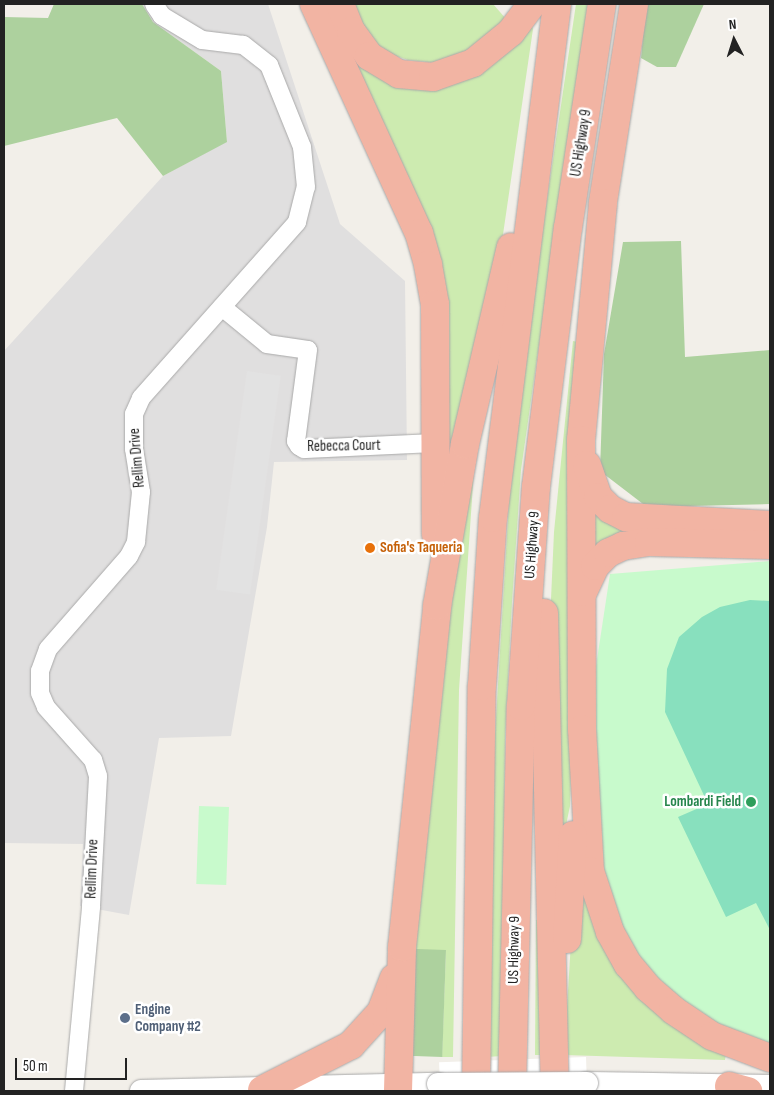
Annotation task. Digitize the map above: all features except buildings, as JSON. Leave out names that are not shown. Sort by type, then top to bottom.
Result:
[{"type":"highway","points":[[314,4],[419,233],[435,304],[437,606]]},
{"type":"highway","points":[[340,4],[351,31],[369,56],[399,74],[433,77],[473,63],[511,32],[532,4]]},
{"type":"highway","points":[[476,1091],[482,686],[493,518],[557,4]]},
{"type":"highway","name":"US Highway 9","points":[[512,1091],[521,706],[536,487],[568,228],[602,4]]},
{"type":"highway","points":[[634,4],[603,203],[581,440],[582,729],[590,870],[599,904],[619,949],[648,988],[685,1019],[719,1039],[770,1058]]},
{"type":"highway","points":[[397,1089],[402,947],[437,606],[465,444],[544,102]]},
{"type":"highway","points":[[581,440],[593,489],[604,504],[618,513],[652,520],[770,525]]},
{"type":"highway","points":[[536,487],[544,573],[555,1082]]},
{"type":"highway","points":[[581,598],[595,566],[608,553],[623,546],[649,542],[770,546]]},
{"type":"highway","points":[[555,1082],[582,729]]},
{"type":"highway","points":[[264,1090],[336,1055],[362,1035],[382,1012],[389,996],[402,947]]},
{"type":"street","name":"Rellim Drive","points":[[74,1091],[91,906],[98,776],[93,760],[46,707],[40,693],[40,671],[48,649],[129,556],[136,542],[141,492],[134,449],[134,414],[141,398],[297,222],[306,187],[302,146],[269,65],[243,45],[202,40],[162,16],[154,4]]},
{"type":"street","name":"Rebecca Court","points":[[222,307],[267,344],[308,350],[296,440],[299,446],[304,449],[436,443]]},
{"type":"street","points":[[141,1091],[397,1089],[438,1084],[587,1083],[739,1088],[770,1086]]},
{"type":"shaded area","points":[[142,4],[268,4],[340,224],[405,281],[407,460],[274,462],[267,527],[231,736],[159,738],[129,915],[80,906],[83,844],[4,843],[4,351],[163,176],[227,141],[221,71],[153,22]]},
{"type":"shaded area","points":[[247,371],[281,376],[250,595],[216,590]]},
{"type":"green space","points":[[54,4],[142,4],[153,22],[221,71],[227,142],[163,176],[117,118],[4,146],[4,17],[48,18]]},
{"type":"green space","points":[[323,4],[410,83],[532,26],[533,29],[500,255],[446,494],[444,336]]},
{"type":"green space","points":[[354,4],[493,4],[507,20],[484,45],[448,64],[408,60],[381,51],[361,25]]},
{"type":"green space","points":[[576,4],[588,4],[521,470],[505,738],[502,1056],[486,1057],[494,751],[511,468],[524,355]]},
{"type":"green space","points":[[646,4],[704,4],[676,67],[657,67],[641,58]]},
{"type":"green space","points":[[681,241],[685,357],[770,350],[770,504],[647,507],[600,471],[604,354],[623,242]]},
{"type":"green space","points":[[573,341],[579,342],[572,735],[570,806],[560,854],[549,644],[554,532]]},
{"type":"green space","points":[[475,455],[459,690],[453,1057],[442,1057],[446,950],[411,951],[453,553]]},
{"type":"green space","points":[[593,503],[659,528],[593,550]]},
{"type":"green space","points":[[770,561],[770,1044],[705,1019],[668,992],[625,941],[601,870],[593,686],[610,574]]},
{"type":"green space","points":[[750,600],[770,601],[770,930],[756,903],[726,917],[678,817],[708,804],[665,712],[667,669],[679,637],[702,617],[720,607]]},
{"type":"green space","points":[[199,806],[229,807],[226,885],[196,884]]},
{"type":"green space","points":[[576,862],[726,1052],[725,1060],[564,1055]]},
{"type":"green space","points":[[536,920],[545,920],[546,1055],[535,1055]]},
{"type":"green space","points":[[411,949],[446,950],[442,1057],[407,1056]]},
{"type":"pier","points":[[586,1057],[587,1091],[440,1091],[439,1062]]},
{"type":"place","name":"Sofia's Taqueria","points":[[370,548]]},
{"type":"place","name":"Lombardi Field","points":[[751,802]]},
{"type":"place","name":"Engine Company #2","points":[[125,1018]]}]
